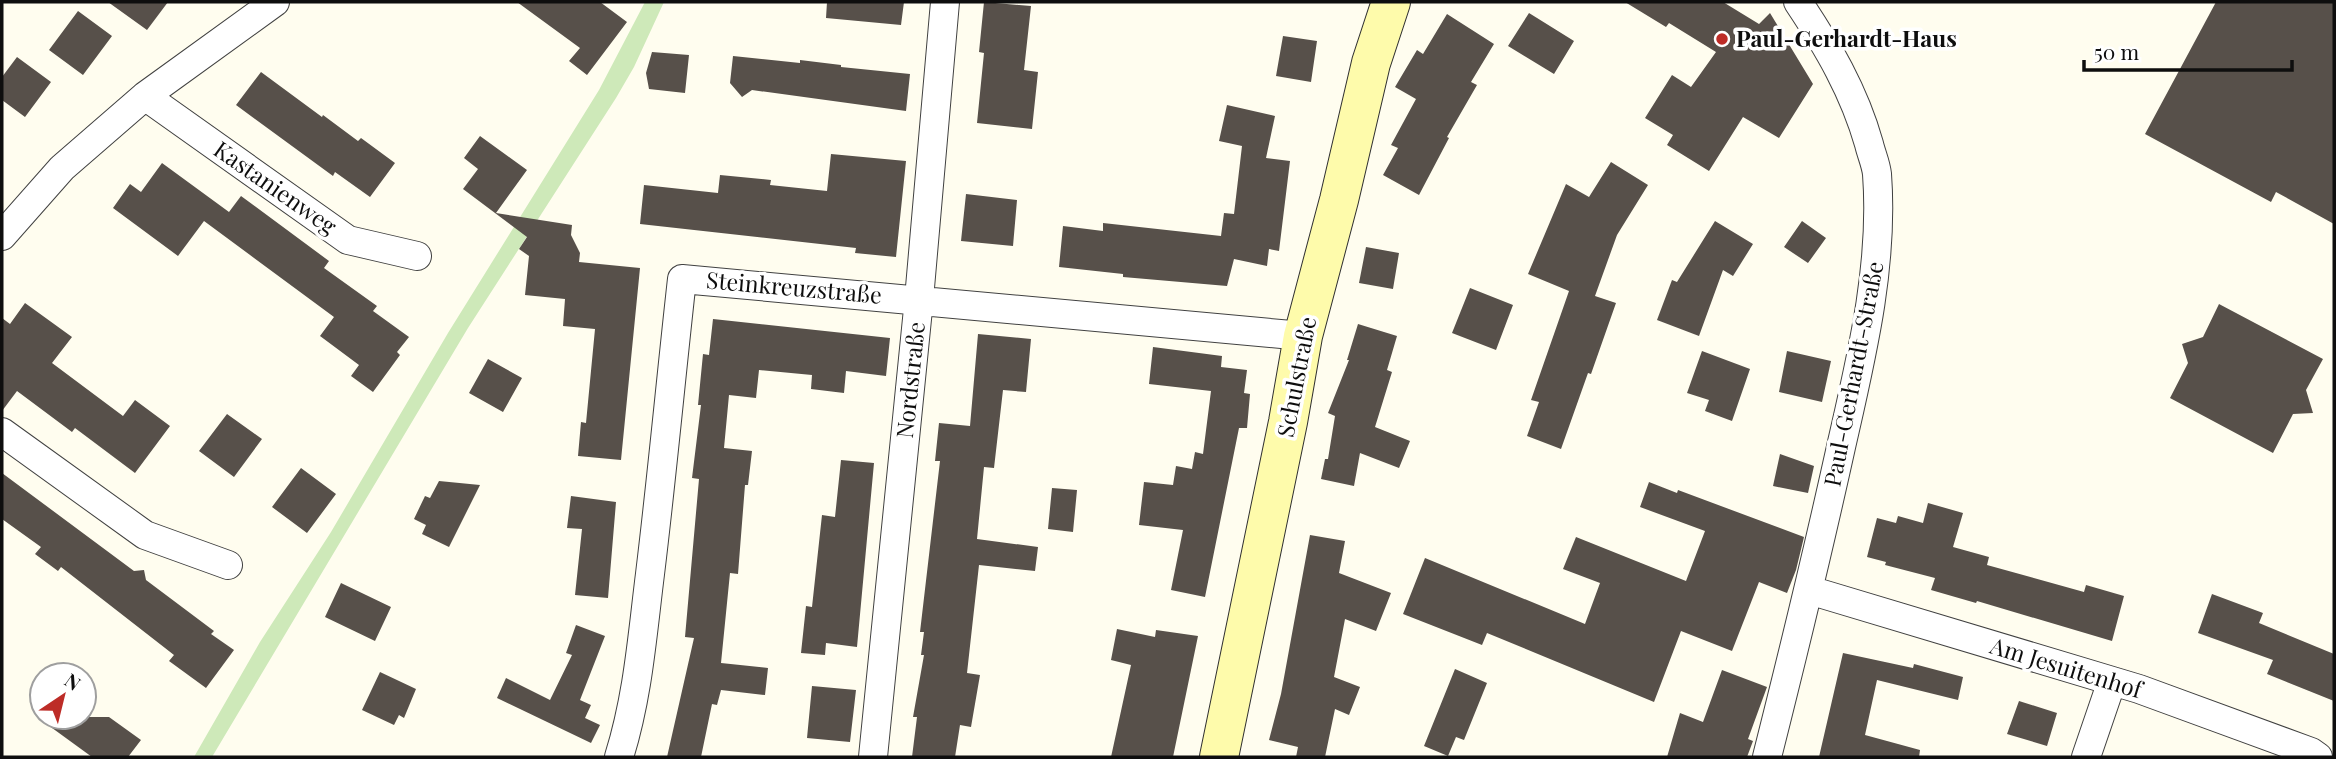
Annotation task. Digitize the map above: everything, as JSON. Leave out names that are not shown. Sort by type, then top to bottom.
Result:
[{"type":"street","points":[[2,236],[62,168],[145,96],[275,2]]},
{"type":"street","name":"Nordstraße","points":[[873,757],[946,2]]},
{"type":"street","name":"Schulstraße","points":[[1220,757],[1303,336],[1371,63],[1391,2]]},
{"type":"street","name":"Paul-Gerhardt-Straße","points":[[1767,757],[1809,590],[1864,342],[1877,253],[1877,172],[1859,109],[1830,50],[1798,2]]},
{"type":"street","name":"Kastanienweg","points":[[145,96],[348,240],[417,257]]},
{"type":"street","name":"Steinkreuzstraße","points":[[619,757],[631,717],[639,667],[682,279],[920,286],[1303,336]]},
{"type":"street","points":[[2,432],[145,535],[228,565]]},
{"type":"street","name":"Am Jesuitenhof","points":[[1809,590],[2112,681],[2318,757]]},
{"type":"street","points":[[2087,757],[2112,681]]},
{"type":"green space","points":[[645,2],[664,2],[634,67],[616,98],[468,328],[212,757],[194,757],[260,642],[331,532],[448,333],[599,90]]},
{"type":"building","points":[[108,2],[168,2],[147,30]]},
{"type":"building","points":[[517,2],[600,2],[627,22],[587,75],[569,61],[580,48]]},
{"type":"building","points":[[827,2],[904,2],[901,25],[826,18]]},
{"type":"building","points":[[984,2],[1031,6],[1024,70],[1038,72],[1032,129],[977,123],[984,53],[979,52]]},
{"type":"building","points":[[1625,2],[1723,2],[1759,24],[1770,13],[1813,84],[1779,138],[1743,117],[1709,171],[1667,145],[1673,135],[1645,118],[1672,75],[1691,87],[1716,52],[1669,23],[1666,27]]},
{"type":"building","points":[[2216,2],[2334,2],[2334,224],[2276,192],[2271,202],[2145,134]]},
{"type":"building","points":[[78,11],[112,36],[83,75],[49,50]]},
{"type":"building","points":[[1529,13],[1574,41],[1554,74],[1508,46]]},
{"type":"building","points":[[1447,14],[1494,44],[1471,82],[1477,85],[1447,137],[1449,138],[1419,195],[1383,175],[1398,148],[1391,145],[1416,99],[1395,87],[1417,50],[1423,54]]},
{"type":"building","points":[[1283,36],[1317,41],[1311,82],[1276,76]]},
{"type":"building","points":[[652,52],[689,55],[685,93],[649,89],[646,73]]},
{"type":"building","points":[[733,56],[800,63],[800,60],[910,74],[906,111],[752,90],[742,97],[730,83]]},
{"type":"building","points":[[17,57],[51,82],[25,117],[2,100],[2,77]]},
{"type":"building","points":[[261,72],[322,117],[323,115],[358,141],[361,138],[395,163],[370,197],[335,172],[333,176],[236,105]]},
{"type":"building","points":[[1227,105],[1275,116],[1266,158],[1290,161],[1279,251],[1269,249],[1267,266],[1234,259],[1227,286],[1123,277],[1123,274],[1059,267],[1063,226],[1103,231],[1103,223],[1221,236],[1224,213],[1234,214],[1242,146],[1219,141]]},
{"type":"building","points":[[480,136],[527,170],[496,213],[572,225],[571,235],[580,253],[579,262],[640,268],[621,460],[578,456],[581,422],[586,423],[595,329],[563,326],[565,299],[525,295],[529,256],[519,249],[527,237],[463,189],[478,169],[464,158]]},
{"type":"building","points":[[831,154],[906,161],[896,257],[855,253],[856,248],[640,224],[644,185],[718,193],[720,175],[771,180],[770,185],[827,191]]},
{"type":"building","points":[[1611,162],[1648,185],[1617,235],[1595,296],[1616,303],[1561,449],[1527,436],[1539,402],[1531,400],[1569,291],[1528,274],[1566,184],[1589,197]]},
{"type":"building","points":[[162,163],[229,212],[241,196],[329,261],[324,268],[377,306],[373,311],[409,337],[397,352],[400,355],[373,392],[351,376],[359,365],[320,336],[334,317],[204,221],[178,256],[113,208],[130,184],[141,192]]},
{"type":"building","points":[[966,194],[1017,200],[1013,246],[961,241]]},
{"type":"building","points":[[1715,221],[1753,244],[1733,276],[1723,270],[1699,336],[1657,320],[1672,280],[1677,282]]},
{"type":"building","points":[[1802,221],[1826,238],[1808,263],[1784,247]]},
{"type":"building","points":[[1366,247],[1399,253],[1393,289],[1359,283]]},
{"type":"building","points":[[1470,288],[1513,305],[1496,350],[1452,333]]},
{"type":"building","points":[[25,303],[72,337],[52,363],[123,416],[135,400],[170,426],[135,473],[75,428],[72,432],[17,391],[2,411],[2,318],[10,324]]},
{"type":"building","points":[[2219,304],[2323,359],[2306,390],[2313,413],[2293,414],[2273,453],[2170,398],[2188,363],[2182,344],[2203,337]]},
{"type":"building","points":[[713,319],[890,338],[886,376],[846,371],[844,393],[811,389],[812,375],[759,370],[756,398],[729,395],[724,448],[752,451],[748,485],[745,485],[738,574],[730,573],[721,663],[768,668],[765,695],[721,690],[717,705],[712,704],[701,757],[667,757],[694,638],[685,637],[699,479],[692,478],[701,405],[698,405],[703,354],[709,355]]},
{"type":"building","points":[[1358,324],[1397,336],[1387,370],[1392,372],[1375,427],[1410,441],[1399,468],[1360,453],[1354,486],[1321,479],[1325,459],[1328,459],[1335,416],[1328,413],[1349,360]]},
{"type":"building","points":[[978,334],[1031,339],[1026,392],[1003,390],[994,468],[984,467],[977,539],[1038,547],[1035,571],[979,565],[967,673],[980,675],[971,727],[960,725],[955,757],[912,757],[917,717],[913,717],[924,655],[921,655],[924,632],[920,632],[940,461],[935,461],[939,423],[970,426]]},
{"type":"building","points":[[1153,347],[1222,356],[1221,367],[1247,370],[1244,393],[1250,394],[1247,428],[1239,428],[1205,597],[1171,590],[1183,530],[1139,525],[1144,482],[1173,485],[1176,466],[1192,469],[1195,452],[1203,454],[1211,391],[1149,384]]},
{"type":"building","points":[[1702,351],[1750,369],[1732,421],[1705,411],[1709,400],[1687,393]]},
{"type":"building","points":[[1787,351],[1831,361],[1822,402],[1779,392]]},
{"type":"building","points":[[488,359],[522,378],[503,412],[469,393]]},
{"type":"building","points":[[227,414],[262,439],[234,477],[199,451]]},
{"type":"building","points":[[1780,454],[1814,466],[1808,493],[1773,486]]},
{"type":"building","points":[[841,460],[874,463],[857,647],[826,643],[825,655],[801,653],[806,606],[812,607],[822,515],[835,517]]},
{"type":"building","points":[[301,468],[336,494],[307,533],[272,507]]},
{"type":"building","points":[[2,473],[134,571],[144,570],[146,580],[214,631],[211,634],[234,650],[206,688],[169,661],[174,655],[61,567],[58,571],[35,554],[41,547],[2,519]]},
{"type":"building","points":[[439,481],[480,485],[449,547],[422,534],[426,525],[414,519],[425,496],[430,498]]},
{"type":"building","points":[[1649,482],[1677,493],[1678,490],[1804,537],[1787,593],[1759,582],[1732,651],[1681,631],[1654,702],[1487,633],[1482,645],[1403,614],[1425,558],[1585,624],[1600,583],[1563,569],[1576,537],[1686,581],[1705,531],[1640,507]]},
{"type":"building","points":[[1052,488],[1077,490],[1073,532],[1048,529]]},
{"type":"building","points":[[571,496],[616,502],[608,598],[575,595],[582,529],[567,528]]},
{"type":"building","points":[[1928,503],[1963,513],[1953,547],[1989,557],[1987,565],[2084,592],[2086,585],[2124,596],[2112,641],[1931,590],[1935,578],[1885,565],[1886,562],[1867,557],[1877,518],[1896,523],[1898,516],[1923,523]]},
{"type":"building","points":[[1310,535],[1345,541],[1339,573],[1391,593],[1376,631],[1345,619],[1334,677],[1360,687],[1349,715],[1335,709],[1325,757],[1296,757],[1298,747],[1269,740],[1281,694]]},
{"type":"building","points":[[341,583],[391,607],[375,641],[325,617]]},
{"type":"building","points":[[2212,594],[2263,613],[2259,623],[2334,654],[2334,701],[2267,674],[2273,660],[2198,633]]},
{"type":"building","points":[[576,625],[605,636],[580,700],[591,705],[585,718],[600,725],[591,743],[497,698],[506,678],[550,700],[572,655],[566,653]]},
{"type":"building","points":[[1117,629],[1155,637],[1156,630],[1198,636],[1173,757],[1111,757],[1131,665],[1111,660]]},
{"type":"building","points":[[1843,653],[1913,668],[1914,664],[1963,677],[1958,700],[1877,680],[1865,735],[1920,750],[1919,757],[1819,757]]},
{"type":"building","points":[[1455,669],[1487,683],[1464,740],[1456,737],[1448,756],[1424,746]]},
{"type":"building","points":[[1722,670],[1767,687],[1748,739],[1753,741],[1747,757],[1667,757],[1680,713],[1703,722]]},
{"type":"building","points":[[380,672],[416,689],[404,718],[399,715],[394,725],[362,710]]},
{"type":"building","points":[[812,686],[856,690],[850,742],[807,738]]},
{"type":"building","points":[[2019,701],[2057,713],[2047,746],[2007,734]]},
{"type":"building","points":[[98,717],[109,717],[141,740],[128,757],[92,757],[56,731],[98,731]]},
{"type":"place","name":"Paul-Gerhardt-Haus","points":[[1722,39]]}]
